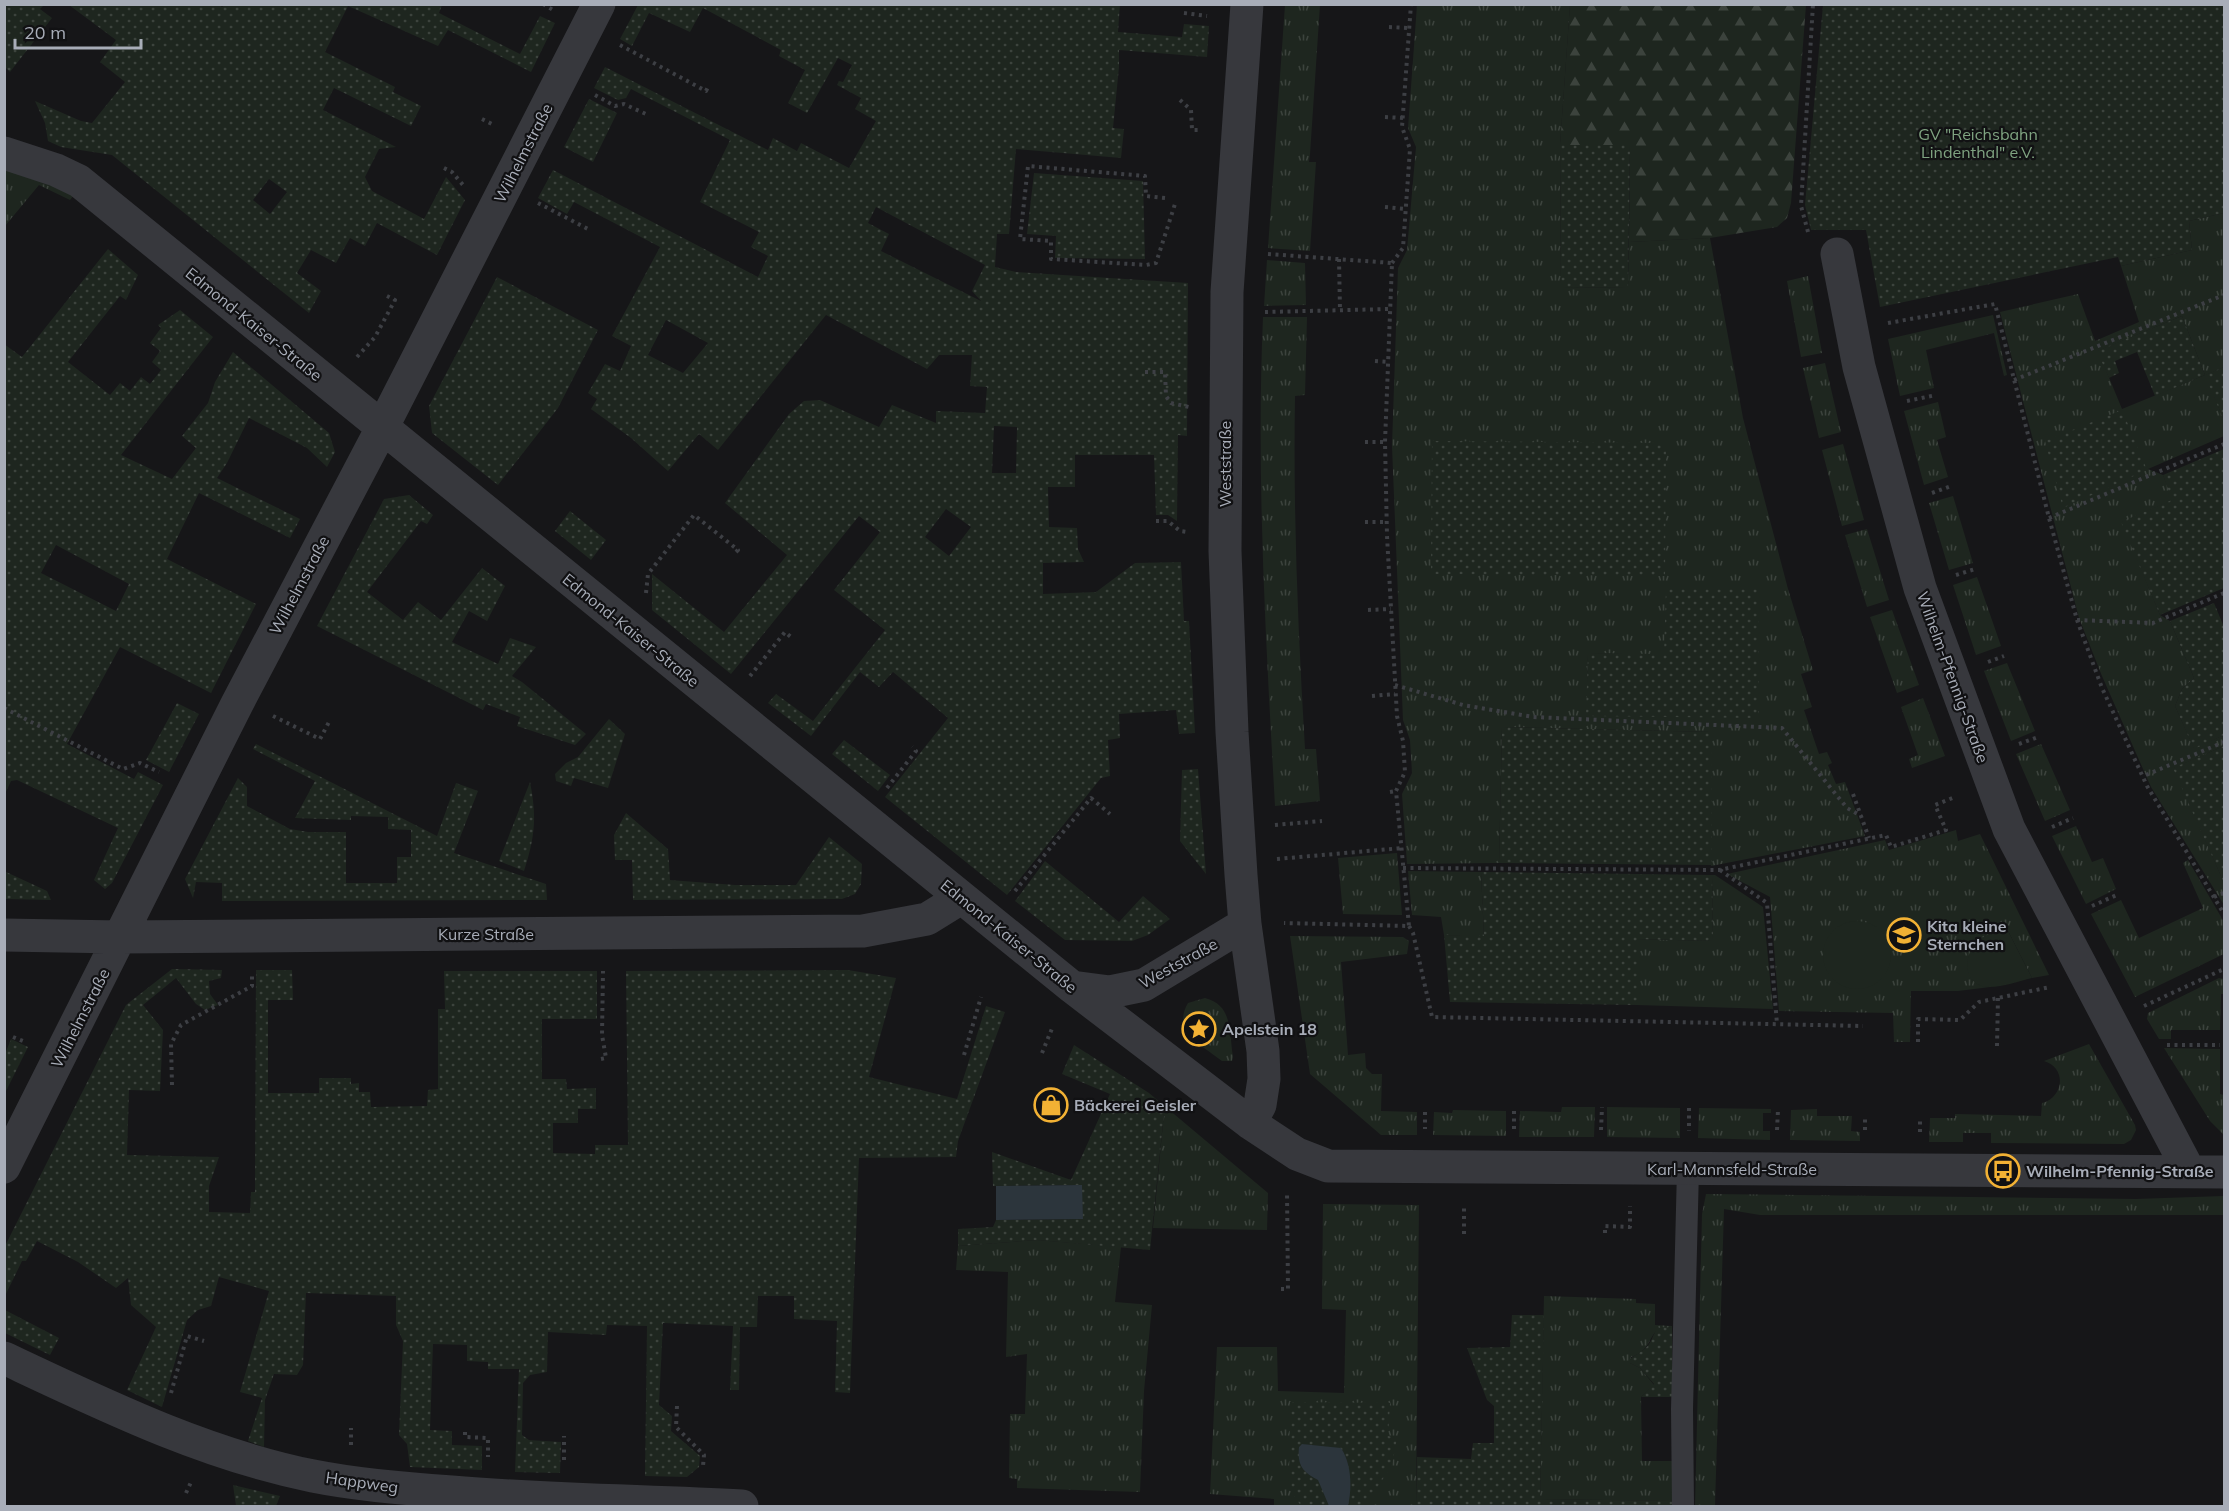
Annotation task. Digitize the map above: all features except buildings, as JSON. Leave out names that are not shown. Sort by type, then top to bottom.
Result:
[{"type":"street","name":"Wilhelmstraße","points":[[4,1167],[232,714],[382,428],[598,4]]},
{"type":"street","name":"Weststraße","points":[[1247,4],[1228,268],[1225,589],[1245,924],[1263,1051],[1264,1079],[1260,1105],[1250,1123]]},
{"type":"street","name":"Edmond-Kaiser-Straße","points":[[4,153],[56,170],[79,181],[961,898],[1072,987],[1250,1123]]},
{"type":"street","name":"Wilhelm-Pfennig-Straße","points":[[1837,254],[1859,367],[1920,588],[2009,830],[2189,1171]]},
{"type":"street","name":"Kurze Straße","points":[[4,936],[863,932],[927,919],[961,898]]},
{"type":"street","name":"Weststraße","points":[[1072,987],[1110,992],[1144,985],[1245,924]]},
{"type":"street","name":"Karl-Mannsfeld-Straße","points":[[1250,1123],[1297,1154],[1328,1166],[2224,1172]]},
{"type":"street","name":"Happweg","points":[[4,1358],[122,1414],[258,1462],[313,1476],[474,1494],[742,1506]]},
{"type":"lane","points":[[1683,1506],[1682,1410],[1688,1169]]},
{"type":"path","points":[[1411,4],[1402,127],[1410,149],[1403,248],[1392,263],[1385,442],[1395,694],[1403,741],[1405,772],[1396,791],[1409,926],[1413,933],[1432,1017],[1863,1026]]},
{"type":"path","points":[[1813,4],[1801,206],[1808,234],[1837,254]]},
{"type":"path","points":[[1184,13],[1210,16]]},
{"type":"path","points":[[1389,27],[1409,28]]},
{"type":"path","points":[[618,44],[706,91],[708,87]]},
{"type":"path","points":[[592,93],[615,106],[624,104],[646,114]]},
{"type":"path","points":[[1180,100],[1191,110],[1192,129],[1210,130]]},
{"type":"path","points":[[1385,117],[1403,118]]},
{"type":"path","points":[[1165,198],[1146,196],[1145,176],[1028,166],[1020,239],[1052,241],[1051,259],[1146,265],[1156,263],[1175,204]]},
{"type":"path","points":[[444,168],[452,171],[468,195]]},
{"type":"path","points":[[535,202],[588,229]]},
{"type":"path","points":[[1385,207],[1406,208]]},
{"type":"path","points":[[1261,254],[1392,263]]},
{"type":"path","points":[[1339,259],[1340,310]]},
{"type":"path","points":[[2014,380],[2224,295]]},
{"type":"path","points":[[353,361],[375,337],[395,300],[387,296]]},
{"type":"path","points":[[1878,325],[1995,304],[2077,620],[2102,688],[2147,786],[2224,914]]},
{"type":"path","points":[[1256,312],[1390,309]]},
{"type":"path","points":[[1375,361],[1388,362]]},
{"type":"path","points":[[1145,372],[1166,372],[1166,396],[1171,403],[1196,407]]},
{"type":"path","points":[[1905,402],[1936,395]]},
{"type":"path","points":[[1365,442],[1385,442]]},
{"type":"path","points":[[2049,518],[2224,444]]},
{"type":"path","points":[[646,594],[648,574],[694,515],[738,550],[735,553]]},
{"type":"path","points":[[1156,521],[1168,521],[1180,531],[1194,531]]},
{"type":"path","points":[[1365,522],[1387,522]]},
{"type":"path","points":[[1955,575],[1975,569]]},
{"type":"path","points":[[2077,620],[2153,623],[2224,593]]},
{"type":"path","points":[[1368,610],[1391,609]]},
{"type":"path","points":[[744,684],[785,632],[791,637]]},
{"type":"path","points":[[1395,685],[1463,705],[1533,717],[1782,729],[1847,808],[1861,816]]},
{"type":"path","points":[[1372,696],[1395,694]]},
{"type":"path","points":[[4,708],[123,770],[140,763],[167,777]]},
{"type":"path","points":[[271,715],[320,739],[329,722]]},
{"type":"path","points":[[2018,744],[2038,737]]},
{"type":"path","points":[[2146,774],[2224,742]]},
{"type":"path","points":[[882,795],[916,751],[912,747]]},
{"type":"path","points":[[1389,792],[1396,791]]},
{"type":"path","points":[[1853,794],[1869,838]]},
{"type":"path","points":[[1403,868],[1719,870],[1886,835],[1891,847],[1946,830],[1935,805],[1960,795]]},
{"type":"path","points":[[1010,898],[1091,798],[1110,814]]},
{"type":"path","points":[[2043,831],[2073,818]]},
{"type":"path","points":[[1271,826],[1322,821]]},
{"type":"path","points":[[1274,860],[1402,848]]},
{"type":"path","points":[[1719,870],[1767,903],[1777,1024]]},
{"type":"path","points":[[2214,897],[2224,893]]},
{"type":"path","points":[[2091,907],[2119,894]]},
{"type":"path","points":[[1245,924],[1409,926]]},
{"type":"path","points":[[601,1059],[606,1058],[602,1035],[603,965]]},
{"type":"path","points":[[2135,1010],[2224,969]]},
{"type":"path","points":[[172,1085],[171,1044],[176,1032],[181,1025],[252,986],[252,970]]},
{"type":"path","points":[[1918,1042],[1918,1019],[1960,1020],[1979,1002],[2055,986]]},
{"type":"path","points":[[963,1055],[981,997]]},
{"type":"path","points":[[1996,1047],[1998,997]]},
{"type":"path","points":[[1042,1053],[1053,1026]]},
{"type":"path","points":[[2156,1045],[2220,1045]]},
{"type":"path","points":[[1601,1131],[1602,1107]]},
{"type":"path","points":[[1689,1108],[1689,1135]]},
{"type":"path","points":[[1281,1289],[1288,1289],[1287,1192]]},
{"type":"path","points":[[1464,1198],[1464,1234]]},
{"type":"path","points":[[1605,1233],[1605,1226],[1630,1227],[1630,1199]]},
{"type":"path","points":[[170,1399],[187,1336],[204,1341]]},
{"type":"path","points":[[677,1406],[676,1427],[704,1455],[703,1473]]},
{"type":"path","points":[[465,1432],[465,1437],[488,1438],[488,1460]]},
{"type":"green space","points":[[219,4],[222,7],[225,4],[442,5],[439,13],[520,54],[540,16],[555,23],[531,72],[448,30],[438,46],[348,6],[325,52],[395,87],[393,92],[421,106],[411,126],[334,88],[323,110],[396,147],[379,149],[365,177],[372,191],[424,219],[446,177],[465,200],[437,255],[377,223],[365,246],[350,238],[336,263],[311,250],[297,273],[321,291],[309,313],[112,155],[61,147],[48,141],[45,123],[35,101],[81,121],[92,123],[125,82],[100,62],[116,40],[69,5]],"holes":[[[269,179],[287,192],[270,214],[253,200]]]},
{"type":"green space","points":[[1120,4],[1118,32],[1182,37],[1184,24],[1209,26],[1207,57],[1119,50],[1113,128],[1124,129],[1121,158],[1016,149],[1009,234],[997,234],[995,267],[1016,272],[1188,283],[1187,436],[1178,435],[1177,521],[1168,515],[1156,515],[1154,455],[1075,455],[1075,487],[1048,487],[1049,527],[1077,528],[1078,549],[1084,562],[1043,563],[1043,594],[1096,592],[1135,563],[1181,562],[1184,621],[1189,621],[1195,733],[1179,734],[1176,710],[1119,714],[1120,738],[1108,740],[1110,776],[1101,778],[1007,895],[885,797],[948,718],[893,672],[879,687],[860,672],[811,736],[768,703],[776,694],[813,721],[885,630],[834,590],[880,532],[859,516],[731,674],[652,610],[652,574],[724,632],[787,555],[725,503],[789,414],[804,401],[820,400],[879,427],[892,405],[936,423],[936,411],[985,413],[987,387],[970,386],[972,355],[939,355],[927,369],[826,315],[718,450],[699,434],[668,471],[631,438],[591,409],[597,399],[588,393],[605,364],[620,371],[631,346],[612,336],[660,247],[574,202],[567,214],[538,198],[553,170],[758,277],[768,256],[751,247],[759,232],[700,202],[730,140],[631,89],[626,98],[618,100],[594,88],[605,67],[768,150],[773,138],[797,151],[801,143],[849,168],[876,121],[855,109],[861,98],[837,85],[839,81],[843,82],[852,65],[838,58],[807,113],[788,103],[805,70],[779,56],[781,50],[703,8],[690,32],[649,13],[632,46],[620,39],[638,5]],"holes":[[[876,207],[985,265],[972,291],[981,301],[881,251],[889,234],[868,223]],[[666,320],[708,343],[683,373],[648,355]],[[994,426],[1017,427],[1016,473],[992,473]],[[946,509],[971,527],[949,556],[925,537]]]},
{"type":"green space","points":[[4,5],[44,5],[40,9],[52,18],[10,72],[5,67]]},
{"type":"green space","points":[[1285,5],[1320,5],[1309,162],[1316,162],[1310,251],[1268,248]]},
{"type":"green space","points":[[1417,5],[1570,5],[1560,145],[1561,287],[1628,288],[1629,242],[1710,238],[1743,418],[1788,589],[1813,670],[1801,674],[1812,707],[1804,710],[1819,754],[1827,752],[1832,763],[1828,765],[1836,784],[1845,782],[1865,836],[1711,866],[1711,732],[1502,727],[1499,863],[1407,864],[1402,794],[1412,773],[1410,740],[1403,720],[1392,446],[1398,268],[1407,250],[1416,147],[1408,128]],"holes":[[[1588,653],[1664,655],[1587,716]]]},
{"type":"green space","points":[[1570,5],[1806,5],[1791,203],[1787,218],[1777,227],[1710,238],[1629,242],[1630,146],[1560,145]]},
{"type":"green space","name":"GV \"Reichsbahn Lindenthal\" e.V.","points":[[1823,5],[2224,5],[2224,213],[2189,221],[2192,250],[2121,266],[2118,257],[1880,307],[1866,230],[1811,230],[1805,205]]},
{"type":"green space","points":[[589,99],[617,113],[593,162],[564,147]]},
{"type":"green space","points":[[1560,145],[1630,145],[1628,288],[1561,287]]},
{"type":"green space","points":[[5,165],[77,191],[70,200],[39,185],[5,226]]},
{"type":"green space","points":[[1034,173],[1143,181],[1145,259],[1055,258],[1056,236],[1027,234]]},
{"type":"green space","points":[[2224,213],[2224,367],[2206,375],[2224,421],[2224,436],[2148,469],[2163,475],[2173,500],[2122,522],[2160,615],[2170,621],[2194,678],[2182,689],[2175,706],[2194,748],[2224,735],[2224,746],[2174,768],[2224,883],[2224,905],[2151,787],[2079,618],[2000,312],[2078,294],[2095,341],[2139,322],[2121,266],[2192,250],[2189,221]],"holes":[[[2182,316],[2205,375],[2122,409],[2098,351]]]},
{"type":"green space","points":[[108,249],[138,275],[126,300],[120,296],[68,362],[110,395],[120,383],[130,391],[141,377],[150,384],[161,370],[152,362],[160,351],[150,343],[161,328],[158,325],[180,310],[213,337],[121,455],[172,479],[196,448],[182,436],[208,403],[215,382],[233,352],[329,433],[335,452],[327,467],[307,448],[249,418],[217,478],[300,519],[290,538],[199,493],[167,559],[256,604],[211,693],[120,647],[67,744],[134,779],[138,772],[163,785],[112,883],[105,889],[94,880],[118,828],[17,780],[11,781],[5,794],[4,344],[22,357]],"holes":[[[56,545],[129,584],[116,611],[41,573]]]},
{"type":"green space","points":[[1267,260],[1305,263],[1306,305],[1264,306]]},
{"type":"green space","points":[[1808,276],[1822,353],[1801,357],[1787,281]]},
{"type":"green space","points":[[497,277],[598,330],[558,408],[498,485],[432,433],[429,406]]},
{"type":"green space","points":[[1993,315],[2007,375],[2004,376],[1994,333],[1926,350],[1934,388],[1900,396],[1888,339]]},
{"type":"green space","points":[[2182,316],[2205,375],[2155,396],[2137,352],[2115,361],[2119,373],[2109,378],[2097,351]]},
{"type":"green space","points":[[1263,317],[1307,317],[1305,395],[1295,396],[1295,528],[1305,749],[1316,749],[1320,801],[1275,806],[1261,500]]},
{"type":"green space","points":[[1825,363],[1841,432],[1819,438],[1803,368]]},
{"type":"green space","points":[[2224,367],[2224,421],[2205,375]]},
{"type":"green space","points":[[1938,402],[1946,437],[1937,440],[1948,477],[1924,485],[1904,411]]},
{"type":"green space","points":[[2122,410],[2147,470],[2063,508],[2045,441]]},
{"type":"green space","points":[[1432,441],[1666,443],[1665,576],[1431,574]]},
{"type":"green space","points":[[1843,444],[1864,520],[1842,526],[1822,450]]},
{"type":"green space","points":[[2224,449],[2224,588],[2160,615],[2121,522],[2172,500],[2163,475]]},
{"type":"green space","points":[[409,495],[433,515],[427,524],[421,521],[367,592],[403,620],[418,602],[441,620],[482,568],[505,586],[487,621],[469,611],[452,642],[498,664],[510,638],[536,647],[512,676],[586,734],[575,745],[517,726],[520,717],[486,704],[483,710],[317,626],[384,499]]},
{"type":"green space","points":[[1953,496],[1973,563],[1949,570],[1929,503]]},
{"type":"green space","points":[[570,511],[606,540],[591,560],[555,531]]},
{"type":"green space","points":[[1867,529],[1889,600],[1867,607],[1845,535]]},
{"type":"green space","points":[[1977,577],[2001,646],[1976,655],[1953,585]]},
{"type":"green space","points":[[1666,588],[1759,588],[1758,718],[1586,716],[1588,653],[1664,654]]},
{"type":"green space","points":[[2214,603],[2224,627],[2224,735],[2194,749],[2175,706],[2182,689],[2194,678],[2170,621]]},
{"type":"green space","points":[[1892,610],[1919,685],[1897,693],[1870,617]]},
{"type":"green space","points":[[2007,663],[2035,731],[2011,741],[1984,671]]},
{"type":"green space","points":[[1923,698],[1945,756],[1912,768],[1909,759],[1918,755],[1901,707]]},
{"type":"green space","points":[[177,703],[199,714],[169,772],[146,760]]},
{"type":"green space","points":[[609,719],[625,734],[608,788],[574,778],[571,786],[556,781],[555,774],[566,763],[578,757]]},
{"type":"green space","points":[[1502,727],[1711,732],[1712,865],[1499,863]]},
{"type":"green space","points":[[844,740],[890,775],[878,791],[832,754]]},
{"type":"green space","points":[[256,744],[437,836],[456,783],[478,791],[454,853],[546,884],[547,900],[222,901],[222,883],[196,882],[193,898],[185,879],[238,778],[247,787],[247,806],[290,829],[308,832],[346,832],[346,883],[397,883],[397,857],[411,857],[411,830],[388,829],[388,817],[351,816],[351,820],[295,818],[315,781],[253,749]]},
{"type":"green space","points":[[2041,744],[2070,810],[2045,821],[2016,754]]},
{"type":"green space","points":[[2224,746],[2224,883],[2173,768]]},
{"type":"green space","points":[[1198,769],[1206,874],[1180,841],[1182,770]]},
{"type":"green space","points":[[530,782],[534,806],[534,827],[524,871],[499,861]]},
{"type":"green space","points":[[626,813],[668,849],[670,880],[735,885],[796,885],[829,837],[862,864],[861,884],[855,894],[842,899],[633,900],[632,860],[615,860],[614,835]]},
{"type":"green space","points":[[2076,826],[2092,862],[2103,858],[2116,889],[2086,904],[2052,836]]},
{"type":"green space","name":"Kita kleine Sternchen","points":[[1956,830],[1958,841],[1980,834],[2049,975],[2032,978],[2006,927],[1978,984],[1990,987],[1958,991],[1911,991],[1910,1042],[1894,1042],[1893,1013],[1779,1011],[1770,897],[1727,874],[1885,840],[1889,850]]},
{"type":"green space","points":[[1397,853],[1402,915],[1343,914],[1338,858]]},
{"type":"green space","points":[[2188,860],[2224,922],[2224,954],[2135,997],[2091,914],[2121,900],[2139,938],[2203,908],[2183,863]]},
{"type":"green space","points":[[1045,861],[1119,922],[1143,896],[1170,919],[1148,935],[1132,941],[1065,940],[1015,901]]},
{"type":"green space","points":[[4,871],[47,891],[51,900],[5,899]]},
{"type":"green space","points":[[1408,871],[1481,872],[1484,937],[1444,935],[1441,917],[1412,915]]},
{"type":"green space","points":[[1481,872],[1712,875],[1713,941],[1637,939],[1637,1005],[1450,1002],[1444,935],[1484,936]]},
{"type":"green space","points":[[1712,875],[1763,907],[1773,1009],[1637,1005],[1636,939],[1713,941]]},
{"type":"green space","points":[[1850,921],[1864,921],[1876,926],[1886,936],[1891,955],[1886,974],[1876,984],[1864,989],[1850,989],[1838,984],[1828,974],[1823,962],[1823,948],[1828,936],[1838,926]]},
{"type":"green space","points":[[2006,927],[2032,978],[2000,986],[1981,986],[1970,977],[1967,963],[1969,956],[1977,942]]},
{"type":"green space","points":[[1290,936],[1403,937],[1409,941],[1407,954],[1341,962],[1348,1055],[1365,1053],[1366,1068],[1372,1074],[1382,1074],[1381,1111],[1417,1112],[1417,1135],[1381,1135],[1310,1074]]},
{"type":"green space","points":[[172,969],[222,970],[221,978],[209,981],[210,994],[218,1005],[205,1010],[196,1004],[176,978],[143,1005],[163,1030],[160,1091],[129,1090],[127,1155],[219,1157],[209,1186],[209,1212],[250,1213],[251,1192],[255,1192],[256,970],[292,970],[293,1000],[268,1000],[268,1093],[319,1093],[319,1078],[351,1078],[351,1084],[359,1083],[359,1092],[370,1092],[371,1107],[427,1106],[428,1090],[438,1089],[438,1009],[445,1009],[444,971],[597,971],[597,1019],[542,1019],[542,1079],[566,1079],[567,1089],[596,1088],[596,1109],[578,1109],[578,1123],[553,1123],[553,1153],[595,1154],[595,1145],[628,1145],[626,971],[848,970],[896,978],[869,1077],[957,1099],[986,1006],[1005,1012],[958,1141],[956,1157],[859,1158],[850,1393],[835,1392],[837,1321],[794,1319],[794,1296],[758,1296],[757,1327],[740,1327],[739,1390],[730,1390],[733,1326],[663,1323],[659,1405],[672,1416],[671,1431],[700,1456],[699,1467],[687,1477],[645,1476],[647,1326],[607,1325],[606,1335],[548,1332],[547,1372],[530,1375],[523,1383],[522,1435],[529,1440],[561,1442],[560,1473],[515,1472],[519,1369],[488,1369],[488,1362],[467,1361],[467,1345],[433,1344],[430,1430],[452,1431],[452,1445],[482,1446],[482,1470],[410,1467],[407,1444],[399,1435],[403,1341],[396,1325],[396,1296],[306,1293],[303,1365],[297,1375],[274,1374],[265,1400],[264,1447],[248,1441],[262,1398],[240,1392],[269,1291],[219,1277],[211,1306],[198,1310],[187,1320],[162,1407],[127,1390],[156,1327],[131,1305],[128,1278],[116,1288],[78,1262],[37,1241],[26,1261],[22,1261],[5,1296],[5,1246],[126,1005]]},
{"type":"green space","points":[[2219,978],[2224,979],[2224,994],[2221,994],[2220,1030],[2171,1030],[2171,1039],[2159,1039],[2147,1019],[2148,1013]]},
{"type":"green space","points":[[1205,998],[1221,1007],[1225,1013],[1230,1029],[1232,1061],[1222,1061],[1198,1044],[1186,1030],[1183,1022],[1188,1003]]},
{"type":"green space","points":[[11,1039],[28,1047],[5,1093],[5,1054]]},
{"type":"green space","points":[[2089,1044],[2135,1125],[2136,1130],[2131,1140],[2124,1144],[1991,1143],[1991,1133],[1963,1133],[1963,1142],[1929,1142],[1930,1118],[1955,1118],[1955,1114],[2041,1116],[2042,1103],[2055,1095],[2060,1082],[2056,1070],[2044,1061]]},
{"type":"green space","points":[[1074,1045],[1149,1093],[1168,1109],[1164,1113],[1150,1250],[1037,1240],[958,1246],[958,1229],[993,1227],[996,1220],[1082,1219],[1082,1185],[993,1186],[992,1152],[1071,1180],[1110,1094],[1062,1074]]},
{"type":"green space","points":[[2164,1048],[2220,1049],[2220,1094],[2224,1095],[2224,1135],[2210,1121]]},
{"type":"green space","points":[[1562,1107],[1595,1107],[1594,1137],[1519,1137],[1520,1111],[1561,1112]]},
{"type":"green space","points":[[1607,1107],[1680,1108],[1680,1138],[1607,1137]]},
{"type":"green space","points":[[1699,1108],[1771,1109],[1771,1113],[1763,1113],[1763,1131],[1770,1131],[1770,1140],[1698,1138]]},
{"type":"green space","points":[[1168,1109],[1268,1193],[1267,1230],[1153,1228],[1164,1113]]},
{"type":"green space","points":[[1817,1109],[1817,1116],[1852,1116],[1851,1131],[1860,1132],[1860,1141],[1790,1140],[1791,1110]]},
{"type":"green space","points":[[1453,1110],[1506,1111],[1506,1136],[1433,1135],[1434,1112],[1452,1113]]},
{"type":"green space","points":[[1706,1194],[2136,1199],[2224,1196],[2224,1215],[1760,1215],[1724,1209],[1715,1506],[1695,1506],[1702,1214]]},
{"type":"green space","points":[[1323,1204],[1419,1205],[1416,1506],[1274,1506],[1274,1499],[1210,1494],[1217,1347],[1277,1347],[1278,1391],[1344,1393],[1346,1310],[1322,1309]]},
{"type":"green space","points":[[1037,1240],[1121,1247],[1115,1302],[1152,1305],[1144,1391],[1140,1492],[1017,1488],[1017,1479],[1009,1478],[1010,1414],[1025,1414],[1027,1354],[1006,1357],[1008,1272],[956,1270],[958,1246]]},
{"type":"green space","points":[[1544,1296],[1636,1299],[1636,1303],[1655,1304],[1655,1325],[1672,1326],[1672,1328],[1658,1330],[1645,1349],[1631,1357],[1630,1363],[1640,1368],[1654,1385],[1641,1397],[1642,1461],[1672,1461],[1673,1501],[1540,1499]]},
{"type":"green space","points":[[5,1310],[59,1338],[50,1355],[5,1333]]},
{"type":"green space","points":[[1512,1315],[1544,1315],[1540,1499],[1673,1501],[1673,1506],[1416,1506],[1417,1457],[1471,1459],[1473,1443],[1494,1443],[1494,1406],[1487,1400],[1467,1348],[1510,1347]]},
{"type":"green space","points":[[1661,1327],[1672,1328],[1672,1397],[1641,1397],[1654,1384],[1640,1368],[1630,1363],[1629,1360],[1647,1347],[1655,1332]]},
{"type":"green space","points":[[1290,1402],[1390,1403],[1388,1436],[1397,1438],[1392,1465],[1365,1506],[1301,1506],[1289,1488]]},
{"type":"green space","points":[[233,1485],[280,1496],[276,1506],[236,1506]]},
{"type":"shaded area","points":[[1082,1185],[1083,1219],[996,1220],[996,1186]]},
{"type":"shaded area","points":[[1302,1444],[1341,1448],[1350,1477],[1348,1506],[1329,1506],[1318,1480],[1308,1474],[1300,1464],[1299,1447]]},
{"type":"place","name":"Kita kleine Sternchen","points":[[1904,935]]},
{"type":"place","name":"Apelstein 18","points":[[1199,1029]]},
{"type":"place","name":"Bäckerei Geisler","points":[[1051,1105]]},
{"type":"place","name":"Wilhelm-Pfennig-Straße","points":[[2003,1171]]}]
